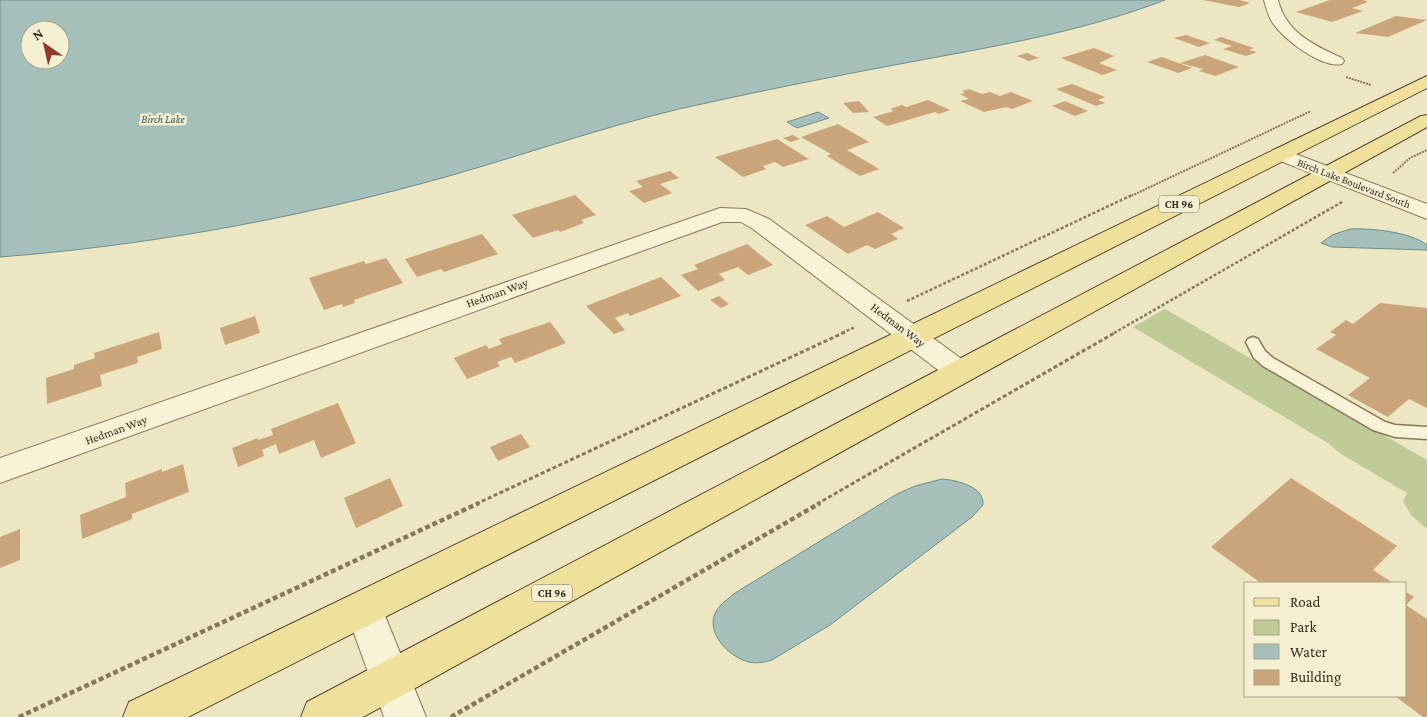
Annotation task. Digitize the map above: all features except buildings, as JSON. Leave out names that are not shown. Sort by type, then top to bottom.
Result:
[{"type":"main road","name":"CH 96","points":[[144,717],[1427,81]]},
{"type":"main road","name":"CH 96","points":[[322,717],[1427,120]]},
{"type":"street","points":[[1271,0],[1274,13],[1292,34],[1309,48],[1336,61]]},
{"type":"street","name":"Birch Lake Boulevard South","points":[[1280,154],[1427,212]]},
{"type":"street","name":"Hedman Way","points":[[0,471],[720,215],[746,216],[761,224],[960,372]]},
{"type":"street","points":[[364,608],[406,717]]},
{"type":"lane","points":[[1253,342],[1259,354],[1268,362],[1374,423],[1395,431],[1427,433]]},
{"type":"path","points":[[1366,88],[1377,83]]},
{"type":"path","points":[[910,300],[1312,112]]},
{"type":"path","points":[[451,717],[732,552],[1394,173],[1412,157],[1427,150]]},
{"type":"path","points":[[19,717],[857,326]]},
{"type":"green space","points":[[1165,309],[1427,460],[1427,529],[1411,515],[1403,501],[1407,493],[1341,454],[1328,443],[1133,327]]},
{"type":"water","name":"Birch Lake","points":[[0,0],[1165,0],[1106,20],[1044,36],[800,83],[646,117],[452,175],[316,209],[159,239],[0,257]]},
{"type":"water","points":[[818,112],[829,118],[797,128],[787,122]]},
{"type":"water","points":[[1350,229],[1369,229],[1401,234],[1427,245],[1427,250],[1332,247],[1321,243],[1332,235]]},
{"type":"water","points":[[942,479],[962,483],[975,489],[980,493],[983,505],[972,517],[830,625],[772,660],[764,662],[752,663],[742,660],[722,645],[714,631],[715,612],[735,593],[897,494],[915,486]]}]
